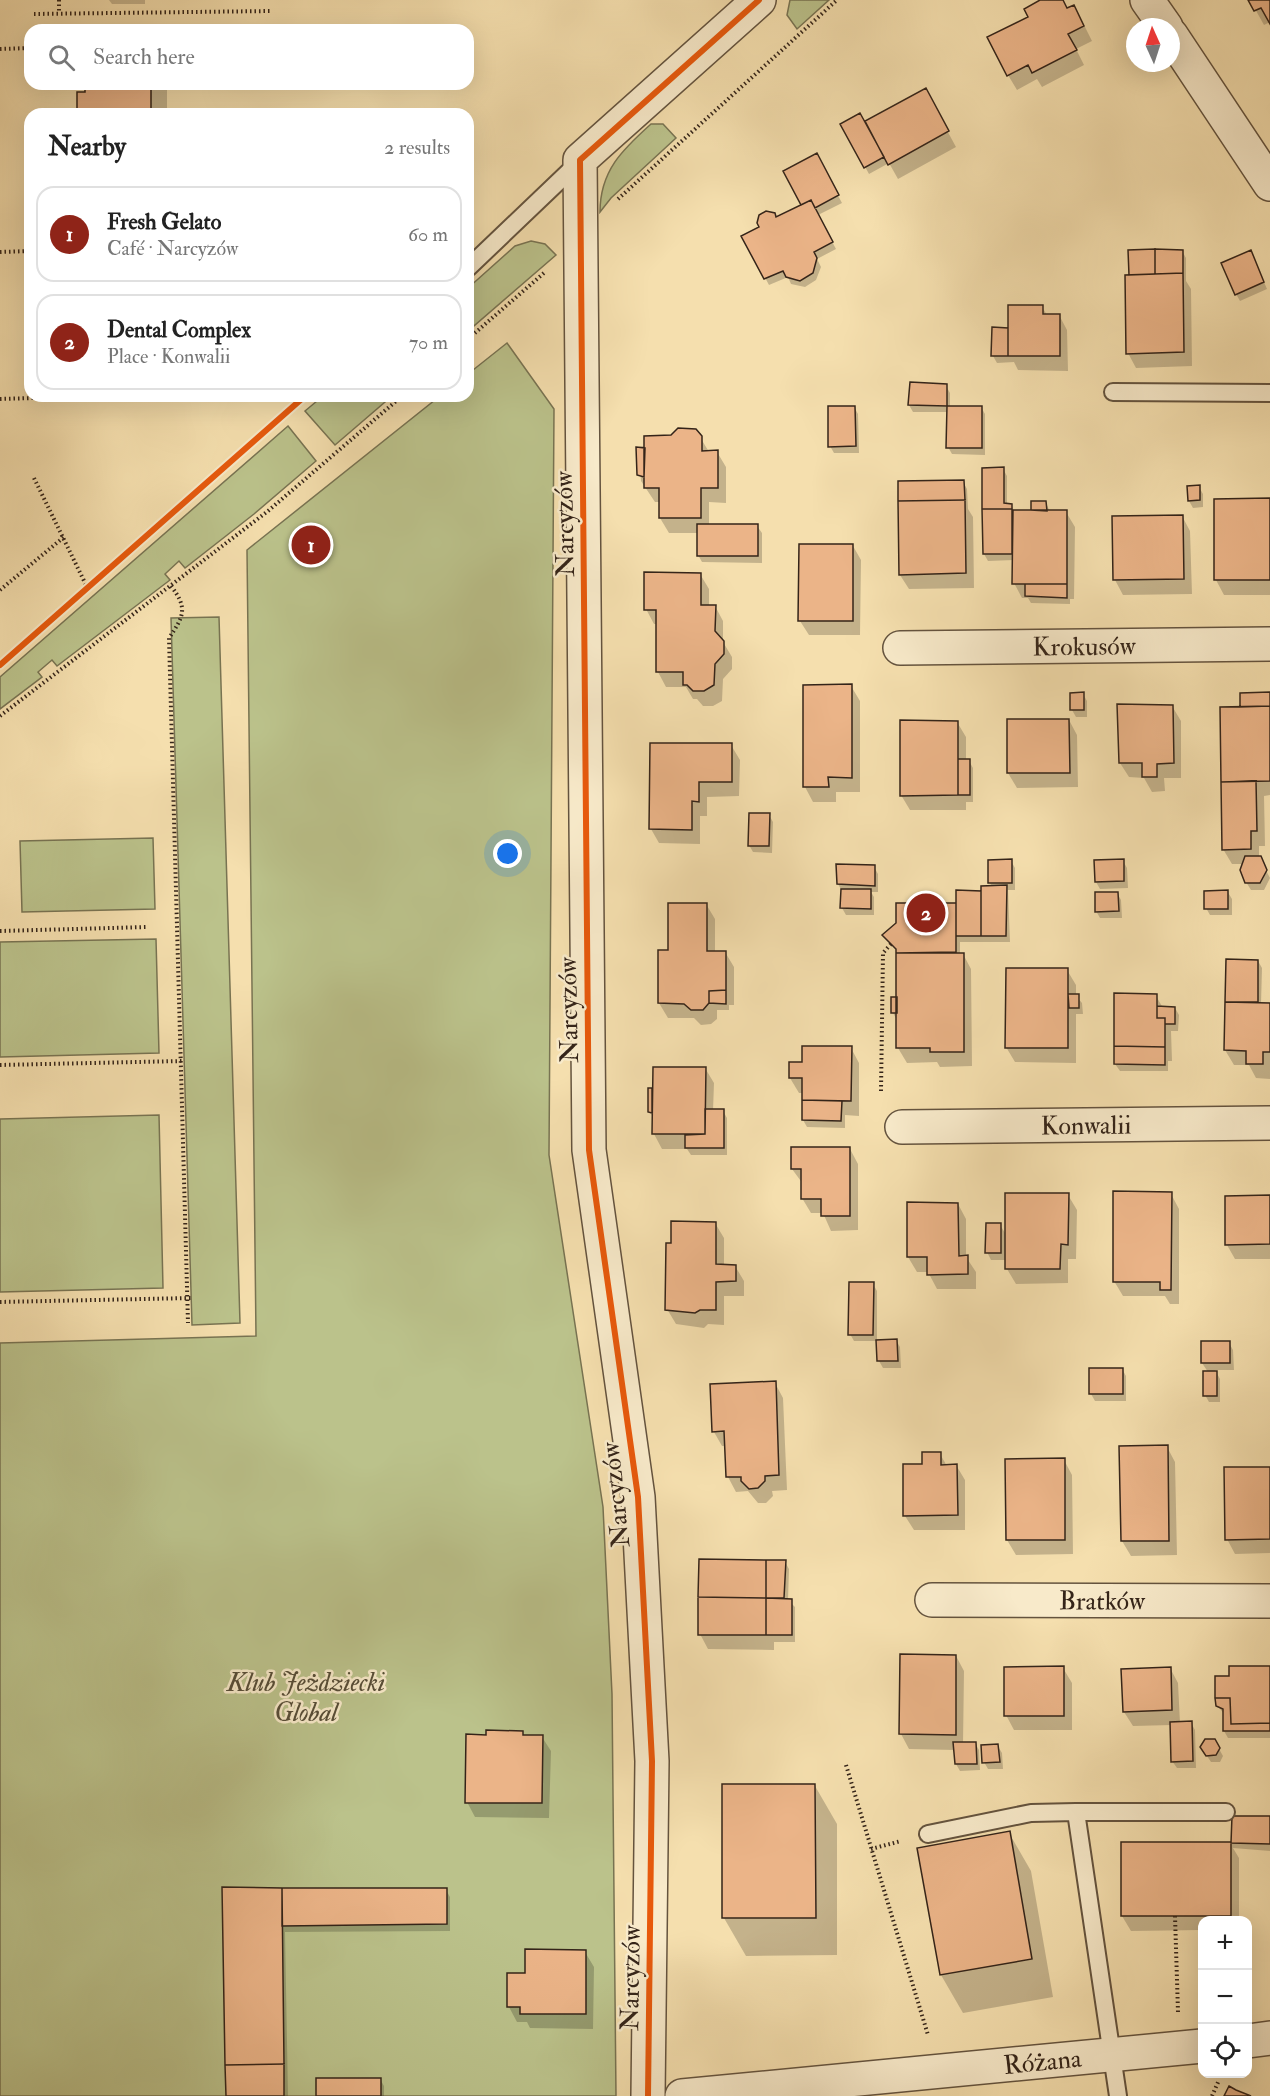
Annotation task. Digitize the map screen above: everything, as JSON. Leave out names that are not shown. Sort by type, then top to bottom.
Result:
[{"type":"street","points":[[580,160],[759,0]]},
{"type":"street","points":[[1147,0],[1160,18]]},
{"type":"street","points":[[1180,48],[1269,181]]},
{"type":"street","name":"Narcyzów","points":[[580,160],[589,1150],[638,1497],[660,1727],[648,2096]]},
{"type":"street","name":"Krokusów","points":[[900,648],[1270,644]]},
{"type":"street","name":"Konwalii","points":[[902,1126],[1270,1123]]},
{"type":"street","name":"Bratków","points":[[932,1600],[1270,1601]]},
{"type":"street","points":[[1252,2040],[1270,2038]]},
{"type":"street","name":"Różana","points":[[682,2096],[1198,2047]]},
{"type":"lane","points":[[474,262],[580,160]]},
{"type":"lane","points":[[1113,392],[1270,393]]},
{"type":"lane","points":[[1076,1812],[1113,2056]]},
{"type":"lane","points":[[928,1834],[1031,1813],[1226,1812]]},
{"type":"lane","name":"Różana","points":[[1113,2056],[1118,2096]]},
{"type":"path","points":[[59,0],[59,13]]},
{"type":"path","points":[[614,202],[837,0]]},
{"type":"path","points":[[34,14],[271,11]]},
{"type":"path","points":[[0,48],[24,48]]},
{"type":"path","points":[[0,252],[24,251]]},
{"type":"path","points":[[474,334],[549,268]]},
{"type":"path","points":[[0,399],[24,398]]},
{"type":"path","points":[[0,716],[268,511],[395,402]]},
{"type":"path","points":[[34,478],[88,590]]},
{"type":"path","points":[[0,590],[64,537]]},
{"type":"path","points":[[79,597],[97,582]]},
{"type":"path","points":[[171,586],[182,600],[183,618],[169,638],[190,1298],[188,1323]]},
{"type":"path","points":[[0,931],[148,927]]},
{"type":"path","points":[[881,1091],[883,953],[891,944]]},
{"type":"path","points":[[0,1065],[183,1061]]},
{"type":"path","points":[[0,1302],[190,1298]]},
{"type":"path","points":[[846,1765],[929,2038]]},
{"type":"path","points":[[1175,1916],[1178,2022]]},
{"type":"path","points":[[1212,2096],[1220,2078]]},
{"type":"green space","points":[[790,0],[829,0],[797,29],[787,15]]},
{"type":"green space","points":[[651,124],[663,124],[676,138],[611,198],[600,212],[601,198],[608,173],[622,152]]},
{"type":"green space","points":[[531,241],[545,244],[556,255],[474,326],[474,283],[515,246]]},
{"type":"green space","name":"Klub Jeżdziecki Global","points":[[507,343],[554,409],[549,1155],[603,1507],[612,1694],[616,2096],[0,2096],[0,1343],[256,1336],[247,550],[432,402],[474,402],[474,369]]},
{"type":"green space","points":[[316,402],[385,402],[335,445],[305,411]]},
{"type":"green space","points":[[288,426],[316,461],[254,514],[185,568],[179,561],[165,574],[170,580],[57,666],[52,660],[38,672],[42,677],[0,709],[0,677]]},
{"type":"green space","points":[[219,617],[240,1323],[192,1325],[171,618]]},
{"type":"green space","points":[[153,838],[155,909],[22,912],[20,841]]},
{"type":"green space","points":[[156,939],[159,1053],[0,1057],[0,942]]},
{"type":"green space","points":[[159,1115],[163,1288],[0,1292],[0,1119]]},
{"type":"building","points":[[1040,0],[1063,0],[1067,8],[1074,5],[1084,26],[1068,34],[1077,50],[1032,73],[1028,65],[1007,76],[987,37],[1028,17],[1024,9]]},
{"type":"building","points":[[1248,0],[1270,0],[1270,24],[1261,8],[1254,11]]},
{"type":"building","points":[[926,88],[949,131],[888,165],[865,121]]},
{"type":"building","points":[[85,90],[151,90],[151,108],[77,108],[77,92],[85,92]]},
{"type":"building","points":[[860,113],[884,157],[864,168],[840,124]]},
{"type":"building","points":[[817,153],[839,195],[815,208],[811,200],[801,205],[783,171]]},
{"type":"building","points":[[811,200],[833,242],[814,252],[817,258],[813,273],[800,281],[786,277],[783,271],[764,279],[741,236],[759,227],[757,223],[759,215],[766,211],[775,213],[776,217]]},
{"type":"building","points":[[1155,249],[1183,250],[1183,273],[1155,274]]},
{"type":"building","points":[[1155,249],[1155,274],[1129,275],[1128,250]]},
{"type":"building","points":[[1251,250],[1264,282],[1235,295],[1221,263]]},
{"type":"building","points":[[1183,273],[1184,352],[1126,354],[1125,275]]},
{"type":"building","points":[[1008,305],[1043,305],[1043,314],[1060,314],[1060,356],[1008,356]]},
{"type":"building","points":[[992,327],[1008,328],[1008,356],[991,356]]},
{"type":"building","points":[[910,382],[947,384],[947,406],[908,405]]},
{"type":"building","points":[[828,406],[855,406],[856,446],[828,447]]},
{"type":"building","points":[[947,406],[982,406],[982,448],[946,448]]},
{"type":"building","points":[[678,428],[696,429],[702,436],[702,451],[718,450],[718,488],[701,488],[701,518],[659,518],[659,488],[644,488],[644,436],[671,435]]},
{"type":"building","points":[[636,447],[645,448],[644,477],[637,475]]},
{"type":"building","points":[[1004,467],[1004,503],[1012,504],[1012,509],[982,509],[982,468]]},
{"type":"building","points":[[964,480],[965,500],[898,501],[898,481]]},
{"type":"building","points":[[1200,485],[1200,500],[1188,501],[1187,486]]},
{"type":"building","points":[[1270,498],[1270,580],[1214,580],[1214,499]]},
{"type":"building","points":[[965,500],[966,573],[899,575],[898,501]]},
{"type":"building","points":[[1031,501],[1046,501],[1047,511],[1031,510]]},
{"type":"building","points":[[982,509],[1012,509],[1012,554],[983,554]]},
{"type":"building","points":[[1013,510],[1067,510],[1067,584],[1012,584]]},
{"type":"building","points":[[1183,515],[1184,579],[1113,580],[1112,516]]},
{"type":"building","points":[[697,524],[758,524],[758,556],[697,556]]},
{"type":"building","points":[[799,544],[853,544],[853,621],[798,621]]},
{"type":"building","points":[[644,572],[701,573],[701,605],[716,605],[715,631],[724,641],[724,654],[715,664],[714,685],[704,691],[693,691],[687,685],[683,685],[683,672],[656,672],[656,610],[644,610]]},
{"type":"building","points":[[1025,584],[1067,584],[1067,598],[1025,596]]},
{"type":"building","points":[[852,684],[852,778],[828,777],[829,787],[803,787],[803,685]]},
{"type":"building","points":[[1084,692],[1084,710],[1070,710],[1070,693]]},
{"type":"building","points":[[1270,692],[1270,706],[1240,707],[1240,693]]},
{"type":"building","points":[[1117,704],[1173,705],[1174,763],[1157,764],[1157,777],[1142,777],[1142,763],[1119,763]]},
{"type":"building","points":[[1270,706],[1270,781],[1221,782],[1220,707]]},
{"type":"building","points":[[1007,719],[1069,719],[1070,773],[1007,773]]},
{"type":"building","points":[[900,720],[958,721],[958,795],[900,796]]},
{"type":"building","points":[[650,743],[732,743],[732,782],[699,782],[699,802],[692,801],[692,830],[649,829]]},
{"type":"building","points":[[958,759],[970,759],[970,795],[958,795]]},
{"type":"building","points":[[1256,781],[1257,831],[1251,831],[1251,849],[1222,850],[1221,782]]},
{"type":"building","points":[[749,813],[770,813],[769,846],[748,846]]},
{"type":"building","points":[[1245,856],[1261,856],[1267,870],[1260,883],[1245,883],[1240,870]]},
{"type":"building","points":[[1012,859],[1012,883],[988,883],[988,860]]},
{"type":"building","points":[[1124,859],[1124,881],[1095,882],[1094,860]]},
{"type":"building","points":[[836,864],[875,865],[875,886],[837,884]]},
{"type":"building","points":[[1007,885],[1006,936],[981,936],[981,886]]},
{"type":"building","points":[[841,889],[871,889],[871,909],[840,908]]},
{"type":"building","points":[[956,890],[981,891],[981,936],[956,936]]},
{"type":"building","points":[[1228,890],[1228,909],[1204,909],[1204,891]]},
{"type":"building","points":[[926,892],[938,903],[956,903],[956,952],[896,953],[896,949],[882,935],[896,923],[896,903],[915,903]]},
{"type":"building","points":[[1095,892],[1118,892],[1119,911],[1095,912]]},
{"type":"building","points":[[668,903],[707,903],[707,951],[726,951],[726,990],[709,991],[709,1003],[703,1010],[691,1010],[684,1004],[658,1003],[658,950],[668,950]]},
{"type":"building","points":[[896,953],[964,953],[964,1052],[930,1052],[930,1048],[896,1048]]},
{"type":"building","points":[[1226,959],[1258,960],[1258,1002],[1225,1002]]},
{"type":"building","points":[[1006,968],[1068,968],[1068,1048],[1005,1048]]},
{"type":"building","points":[[726,990],[726,1004],[709,1003],[709,991]]},
{"type":"building","points":[[1114,993],[1157,994],[1157,1018],[1165,1018],[1165,1047],[1114,1046]]},
{"type":"building","points":[[1068,994],[1079,994],[1079,1008],[1069,1008]]},
{"type":"building","points":[[891,997],[897,997],[897,1013],[891,1013]]},
{"type":"building","points":[[1225,1002],[1270,1003],[1270,1052],[1263,1052],[1263,1064],[1246,1064],[1246,1051],[1224,1050]]},
{"type":"building","points":[[1157,1006],[1175,1007],[1175,1024],[1165,1024],[1165,1018],[1157,1018]]},
{"type":"building","points":[[802,1046],[852,1046],[851,1101],[802,1100],[802,1078],[789,1078],[789,1062],[802,1062]]},
{"type":"building","points":[[1114,1046],[1165,1047],[1165,1065],[1114,1064]]},
{"type":"building","points":[[653,1067],[706,1067],[705,1134],[652,1134]]},
{"type":"building","points":[[648,1088],[652,1088],[652,1113],[648,1112]]},
{"type":"building","points":[[802,1100],[842,1101],[841,1121],[802,1120]]},
{"type":"building","points":[[705,1109],[724,1109],[724,1148],[685,1148],[685,1135],[705,1134]]},
{"type":"building","points":[[791,1147],[850,1147],[850,1216],[821,1216],[821,1199],[801,1199],[801,1169],[791,1169]]},
{"type":"building","points":[[1113,1191],[1172,1192],[1171,1290],[1160,1290],[1160,1282],[1113,1282]]},
{"type":"building","points":[[1005,1193],[1069,1193],[1068,1245],[1061,1244],[1060,1269],[1005,1269]]},
{"type":"building","points":[[1270,1195],[1270,1244],[1225,1245],[1225,1196]]},
{"type":"building","points":[[907,1202],[958,1203],[959,1256],[968,1255],[968,1274],[927,1275],[927,1257],[907,1257]]},
{"type":"building","points":[[671,1221],[716,1222],[716,1264],[736,1265],[736,1281],[716,1282],[716,1310],[700,1310],[695,1313],[665,1310],[666,1243],[671,1243]]},
{"type":"building","points":[[986,1223],[1001,1223],[1001,1253],[985,1253]]},
{"type":"building","points":[[849,1282],[874,1282],[873,1335],[848,1335]]},
{"type":"building","points":[[897,1339],[898,1361],[877,1361],[876,1340]]},
{"type":"building","points":[[1201,1341],[1230,1341],[1230,1363],[1201,1363]]},
{"type":"building","points":[[1089,1368],[1123,1368],[1123,1394],[1089,1394]]},
{"type":"building","points":[[1203,1371],[1217,1371],[1217,1396],[1203,1396]]},
{"type":"building","points":[[776,1381],[779,1475],[765,1476],[765,1481],[758,1488],[749,1489],[741,1481],[741,1477],[726,1477],[724,1431],[712,1432],[710,1384]]},
{"type":"building","points":[[1168,1445],[1169,1541],[1121,1541],[1119,1446]]},
{"type":"building","points":[[922,1452],[941,1452],[941,1465],[957,1464],[958,1515],[903,1516],[903,1464],[922,1464]]},
{"type":"building","points":[[1065,1458],[1065,1540],[1006,1540],[1005,1459]]},
{"type":"building","points":[[1224,1467],[1270,1467],[1270,1539],[1225,1540]]},
{"type":"building","points":[[699,1559],[766,1560],[766,1598],[698,1597]]},
{"type":"building","points":[[766,1560],[786,1560],[784,1598],[766,1598]]},
{"type":"building","points":[[698,1597],[766,1598],[766,1635],[698,1635]]},
{"type":"building","points":[[766,1598],[792,1599],[792,1635],[766,1635]]},
{"type":"building","points":[[900,1654],[956,1655],[956,1735],[899,1734]]},
{"type":"building","points":[[1064,1666],[1064,1716],[1004,1716],[1004,1667]]},
{"type":"building","points":[[1229,1666],[1270,1666],[1270,1723],[1231,1724],[1230,1698],[1215,1698],[1215,1676],[1229,1676]]},
{"type":"building","points":[[1171,1667],[1172,1710],[1123,1712],[1121,1669]]},
{"type":"building","points":[[1215,1698],[1230,1698],[1231,1724],[1270,1723],[1270,1731],[1223,1731],[1223,1709],[1216,1706]]},
{"type":"building","points":[[1192,1721],[1193,1761],[1171,1762],[1170,1722]]},
{"type":"building","points":[[486,1730],[523,1731],[523,1735],[543,1735],[542,1803],[465,1803],[466,1734],[486,1735]]},
{"type":"building","points":[[1205,1739],[1215,1739],[1220,1748],[1216,1755],[1206,1756],[1200,1747]]},
{"type":"building","points":[[953,1742],[976,1742],[977,1764],[955,1764]]},
{"type":"building","points":[[998,1744],[1000,1762],[982,1763],[981,1745]]},
{"type":"building","points":[[722,1784],[815,1784],[816,1918],[722,1918]]},
{"type":"building","points":[[1232,1816],[1270,1816],[1270,1844],[1231,1843]]},
{"type":"building","points":[[1010,1831],[1032,1959],[940,1975],[917,1848]]},
{"type":"building","points":[[1121,1842],[1231,1842],[1231,1916],[1121,1916]]},
{"type":"building","points":[[222,1887],[282,1888],[284,2064],[225,2065]]},
{"type":"building","points":[[282,1888],[447,1888],[447,1924],[282,1926]]},
{"type":"building","points":[[525,1949],[586,1950],[586,2014],[520,2014],[520,2007],[507,2007],[507,1973],[525,1973]]},
{"type":"building","points":[[284,2064],[284,2096],[226,2096],[225,2065]]},
{"type":"building","points":[[316,2078],[381,2078],[381,2096],[316,2096]]},
{"type":"building","points":[[1229,2086],[1236,2090],[1251,2096],[1224,2096]]},
{"type":"cycle path","points":[[648,2096],[652,1761],[638,1497],[589,1150],[580,160],[759,0]]},
{"type":"cycle path","points":[[0,665],[298,402]]},
{"type":"place","name":"Fresh Gelato","points":[[311,545]]},
{"type":"place","name":"Dental Complex","points":[[926,913]]}]
